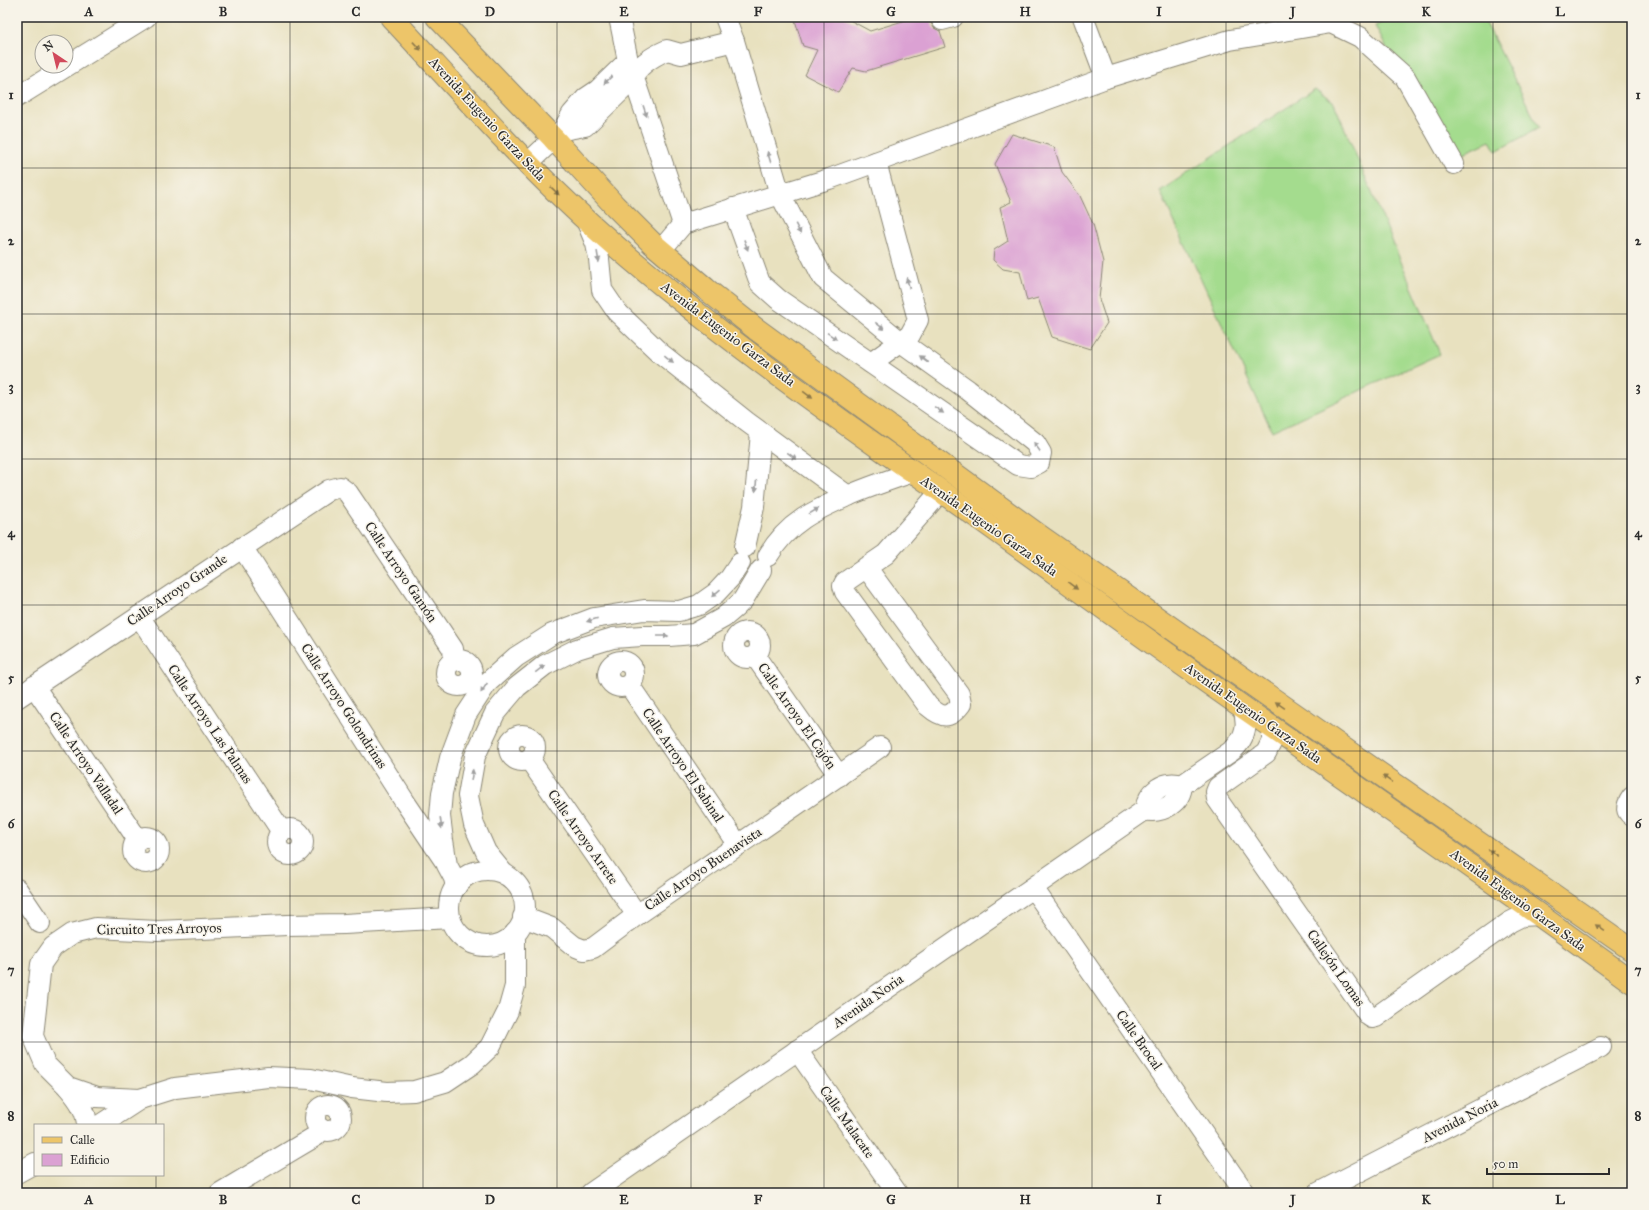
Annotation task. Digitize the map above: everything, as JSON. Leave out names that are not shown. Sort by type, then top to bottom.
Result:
[{"type":"main road","name":"Avenida Eugenio Garza Sada","points":[[391,17],[528,163],[586,220],[715,328],[913,472],[1242,706],[1540,915],[1632,982]]},
{"type":"main road","name":"Avenida Eugenio Garza Sada","points":[[437,17],[558,134],[615,206],[661,250],[706,289],[756,329],[1041,537],[1632,950]]},
{"type":"street","points":[[17,97],[146,17]]},
{"type":"street","points":[[619,17],[630,68],[683,224]]},
{"type":"street","points":[[725,17],[780,194],[823,278],[901,342],[968,390],[1035,443],[1041,453],[1039,463],[1031,467],[1018,465],[778,299],[760,283],[733,208]]},
{"type":"street","points":[[1083,17],[1106,78]]},
{"type":"street","points":[[661,250],[683,224],[829,179],[1106,78],[1230,40],[1331,22],[1360,37],[1405,77],[1454,164]]},
{"type":"street","points":[[528,163],[558,134],[572,114],[630,68],[667,50],[681,54],[734,42]]},
{"type":"street","points":[[871,363],[910,335],[918,320],[876,162]]},
{"type":"street","points":[[586,220],[596,244],[602,290],[617,312],[659,352],[761,433],[848,496]]},
{"type":"street","points":[[456,887],[454,878],[447,865],[440,816],[442,793],[450,758],[466,715],[488,683],[516,657],[552,634],[594,618],[644,610],[679,611],[698,606],[716,593],[730,578],[743,555],[754,507],[761,433]]},
{"type":"street","name":"Circuito Tres Arroyos","points":[[68,1087],[97,1097],[140,1099],[176,1088],[268,1077],[311,1079],[352,1088],[387,1092],[414,1091],[445,1082],[472,1064],[490,1048],[508,1012],[515,986],[519,925],[525,909],[524,898],[518,886],[504,874],[486,852],[474,824],[468,796],[475,756],[495,713],[516,687],[545,665],[577,648],[606,640],[627,637],[694,634],[723,618],[743,600],[764,563],[783,534],[797,522],[815,510],[879,483],[913,472]]},
{"type":"street","name":"Calle Arroyo Grande","points":[[17,698],[242,547],[329,490],[340,486]]},
{"type":"street","name":"Calle Arroyo Gamón","points":[[340,486],[348,493],[453,650],[454,661]]},
{"type":"street","points":[[866,567],[959,694],[961,704],[954,713],[946,716],[937,714],[928,706],[845,592],[844,586],[845,582],[866,567],[886,554],[941,491]]},
{"type":"street","points":[[751,520],[758,532],[765,536],[772,537],[783,534]]},
{"type":"street","name":"Calle Arroyo Golondrinas","points":[[242,547],[447,865]]},
{"type":"street","name":"Calle Arroyo Las Palmas","points":[[139,616],[282,832]]},
{"type":"street","name":"Calle Arroyo El Cajón","points":[[755,656],[839,776]]},
{"type":"street","name":"Calle Arroyo El Sabinal","points":[[629,685],[738,845]]},
{"type":"street","name":"Calle Arroyo Valladal","points":[[34,686],[138,840]]},
{"type":"street","name":"Avenida Noria","points":[[591,1193],[1145,810],[1152,812],[1160,811],[1166,808],[1180,795],[1182,785],[1233,750],[1239,744],[1246,729],[1246,721],[1242,706]]},
{"type":"street","name":"Callejón Lomas","points":[[1272,727],[1272,742],[1266,753],[1218,787],[1216,792],[1217,798],[1369,1016],[1372,1018],[1376,1017],[1510,922],[1522,916],[1540,915]]},
{"type":"street","name":"Calle Arroyo Buenavista","points":[[519,925],[552,928],[574,946],[584,950],[593,948],[637,915],[880,747]]},
{"type":"street","name":"Calle Arroyo Arrete","points":[[529,759],[637,915]]},
{"type":"street","points":[[405,802],[415,806],[426,804],[442,793]]},
{"type":"street","points":[[1632,797],[1627,808],[1629,814],[1632,816]]},
{"type":"street","points":[[504,874],[491,870],[478,871],[470,874],[459,882],[452,893],[448,905],[450,918],[458,934],[469,942],[482,946],[494,946],[506,941],[519,925]]},
{"type":"street","name":"Calle Brocal","points":[[1033,888],[1245,1193]]},
{"type":"street","points":[[17,889],[40,923]]},
{"type":"street","name":"Circuito Tres Arroyos","points":[[87,1124],[86,1116],[80,1103],[68,1087],[45,1064],[25,1036],[41,964],[53,947],[72,934],[96,928],[165,931],[450,918]]},
{"type":"street","name":"Avenida Noria","points":[[1318,1193],[1601,1047]]},
{"type":"street","name":"Calle Malacate","points":[[797,1050],[897,1193]]},
{"type":"street","points":[[102,1124],[140,1099]]},
{"type":"street","points":[[220,1193],[316,1136],[321,1129]]},
{"type":"street","points":[[17,1173],[34,1164]]},
{"type":"green space","points":[[1393,17],[1483,17],[1539,128],[1496,151],[1490,141],[1446,161],[1375,26]]},
{"type":"green space","points":[[1315,89],[1334,103],[1440,354],[1272,431],[1160,191]]},
{"type":"building","points":[[794,17],[844,17],[870,31],[916,17],[931,17],[931,23],[934,28],[940,31],[945,47],[866,71],[853,68],[838,92],[805,75],[817,50],[803,46]]},
{"type":"building","points":[[1012,134],[1054,147],[1062,172],[1080,196],[1093,224],[1103,262],[1099,299],[1107,323],[1090,349],[1052,337],[1038,298],[1027,301],[1020,272],[1003,269],[993,260],[994,250],[1008,241],[1000,207],[1011,202],[995,164]]}]
